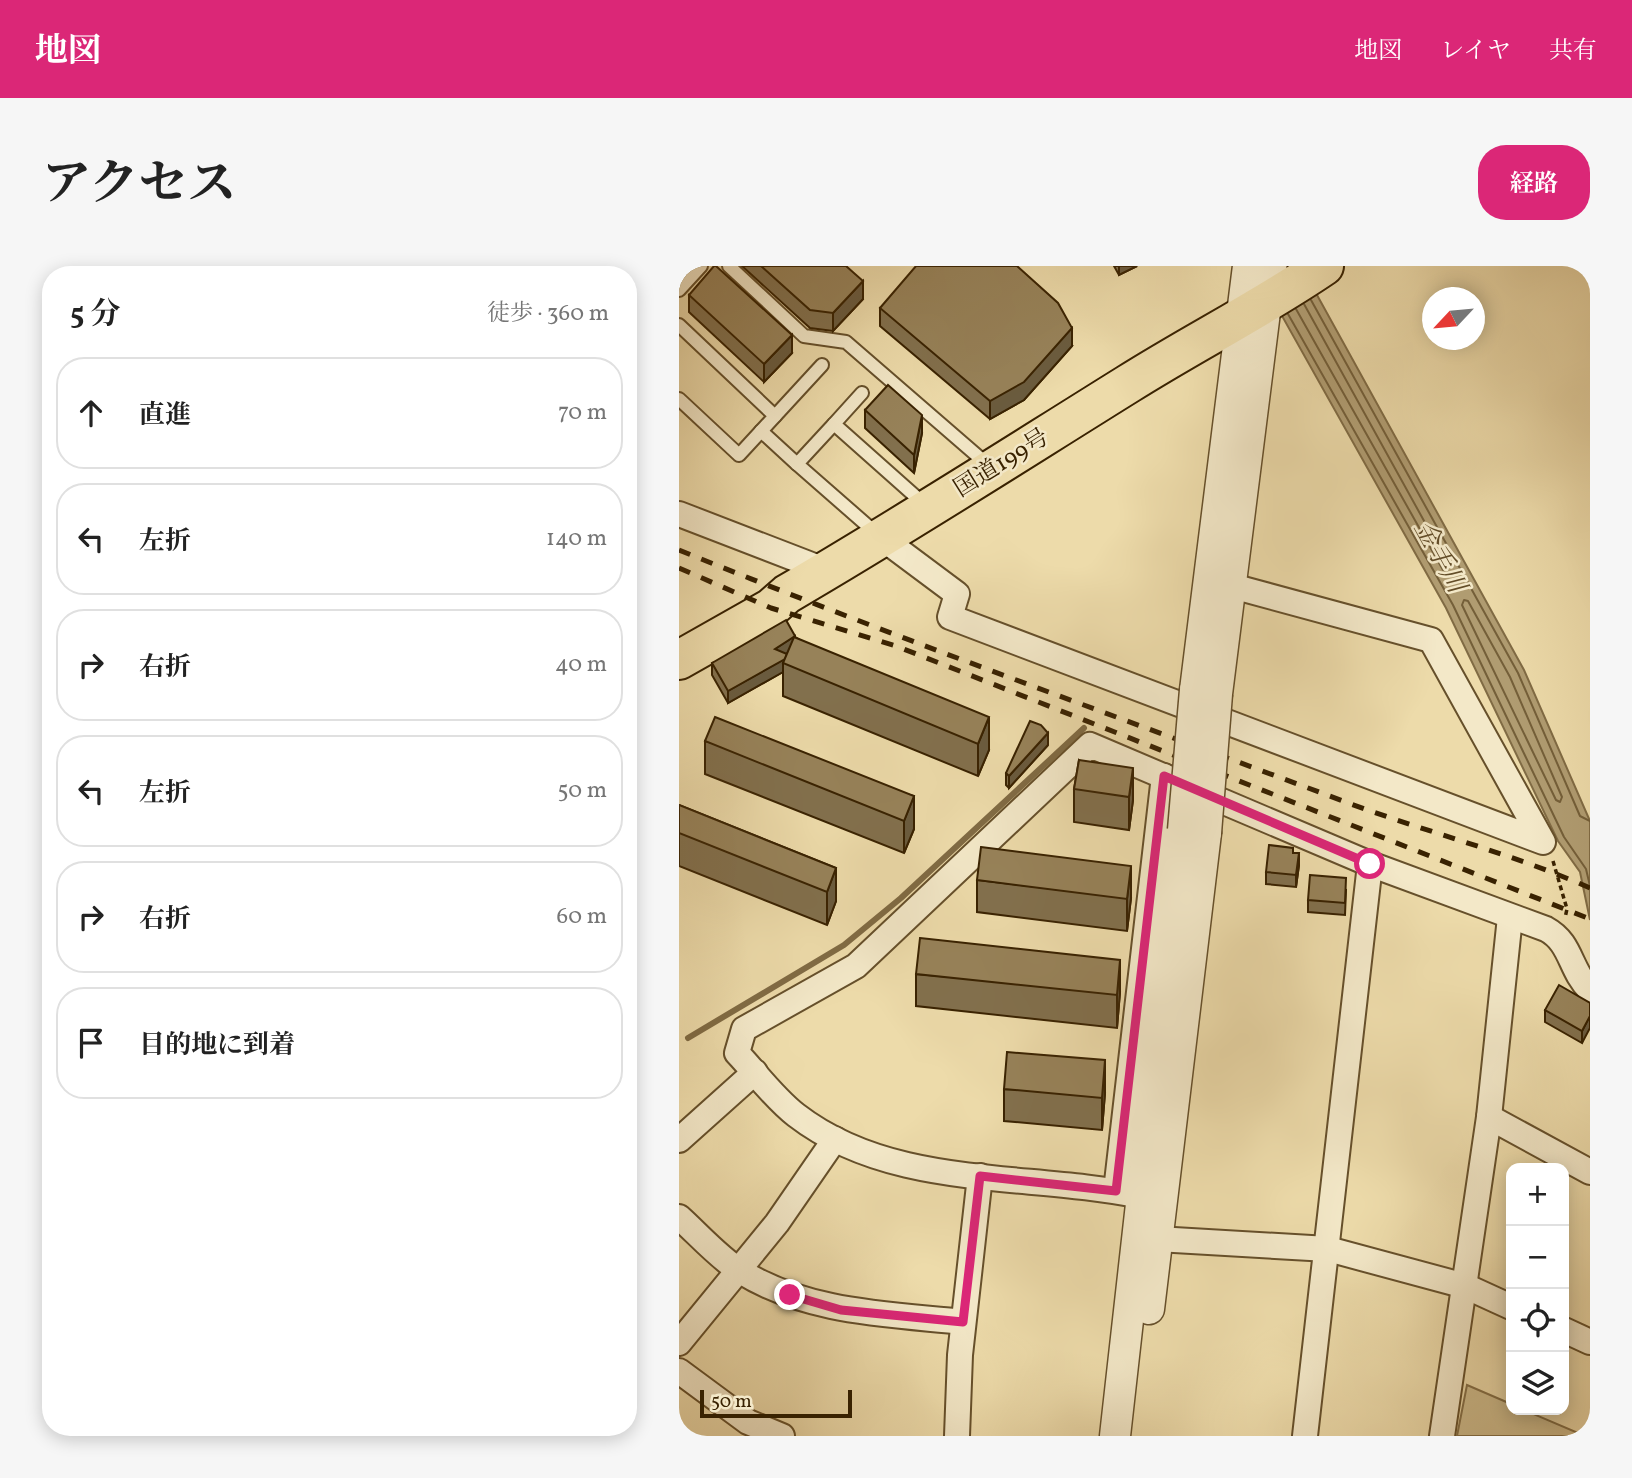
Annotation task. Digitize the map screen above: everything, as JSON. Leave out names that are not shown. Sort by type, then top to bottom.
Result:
[{"type":"highway","name":"国道199号","points":[[679,660],[771,608],[787,594],[994,470],[1130,382],[1254,284],[1324,266]]},
{"type":"street","points":[[1206,692],[1232,586],[1254,284]]},
{"type":"street","points":[[1115,1436],[1147,1238],[1194,832],[1206,692],[1254,284]]},
{"type":"street","points":[[679,514],[827,571]]},
{"type":"street","points":[[882,538],[957,594],[950,617],[1543,842]]},
{"type":"street","points":[[1232,586],[1431,640],[1543,842]]},
{"type":"street","points":[[1128,1193],[980,1176],[878,1158],[835,1139],[795,1114],[737,1053],[744,1029],[856,966],[1090,745],[1370,864],[1546,929],[1561,937],[1579,979],[1590,990]]},
{"type":"street","points":[[1134,1436],[1147,1238],[1128,1193],[1164,776]]},
{"type":"street","points":[[1128,1193],[1194,832]]},
{"type":"street","points":[[1304,1436],[1328,1249],[1370,864]]},
{"type":"street","points":[[1442,1436],[1489,1117],[1510,917]]},
{"type":"street","points":[[679,1140],[755,1072]]},
{"type":"street","points":[[1489,1117],[1590,1172]]},
{"type":"street","points":[[679,1343],[777,1223],[835,1139]]},
{"type":"street","points":[[957,1436],[963,1322],[980,1176]]},
{"type":"street","points":[[679,1217],[739,1270],[790,1295],[841,1310],[963,1322]]},
{"type":"street","points":[[1147,1238],[1328,1249],[1465,1286],[1506,1305]]},
{"type":"street","points":[[1569,1332],[1590,1342]]},
{"type":"street","points":[[679,1371],[748,1422],[782,1436]]},
{"type":"lane","points":[[679,290],[701,266]]},
{"type":"lane","points":[[729,266],[804,336],[846,342],[994,470]]},
{"type":"lane","points":[[679,325],[775,416]]},
{"type":"lane","points":[[679,400],[739,456],[822,365]]},
{"type":"lane","points":[[797,464],[862,393]]},
{"type":"lane","points":[[834,424],[930,509]]},
{"type":"lane","points":[[761,431],[882,538]]},
{"type":"path","points":[[1543,842],[1559,874],[1567,909],[1561,937]]},
{"type":"shaded area","points":[[1467,1385],[1506,1402],[1506,1415],[1536,1415],[1585,1436],[1457,1436]]},
{"type":"water","name":"金手川","points":[[1254,266],[1301,266],[1524,670],[1590,821],[1590,920],[1580,872],[1558,841],[1446,608]]},
{"type":"building","points":[[714,266],[792,335],[764,364],[689,295]]},
{"type":"building","points":[[761,266],[846,266],[863,281],[833,313],[810,310]]},
{"type":"building","points":[[916,266],[1017,266],[1058,303],[1072,328],[1024,382],[990,401],[880,308]]},
{"type":"building","points":[[888,385],[922,415],[914,455],[865,410]]},
{"type":"building","points":[[786,620],[795,636],[775,649],[787,654],[785,659],[728,691],[712,663]]},
{"type":"building","points":[[794,637],[989,717],[978,744],[783,663]]},
{"type":"building","points":[[715,717],[914,796],[904,821],[705,741]]},
{"type":"building","points":[[1030,721],[1041,725],[1048,733],[1009,776],[1006,773]]},
{"type":"building","points":[[1079,760],[1133,768],[1129,797],[1074,789]]},
{"type":"building","points":[[679,805],[836,868],[827,892],[679,833]]},
{"type":"building","points":[[1269,845],[1293,848],[1293,853],[1299,853],[1296,875],[1266,872]]},
{"type":"building","points":[[981,847],[1131,866],[1127,899],[977,880]]},
{"type":"building","points":[[1310,875],[1346,878],[1345,903],[1308,900]]},
{"type":"building","points":[[920,938],[1120,960],[1117,995],[916,974]]},
{"type":"building","points":[[1559,985],[1590,1003],[1590,1016],[1582,1031],[1545,1010]]},
{"type":"building","points":[[1007,1052],[1105,1060],[1102,1098],[1004,1089]]},
{"type":"waterway","points":[[688,1038],[844,945],[901,898],[1084,728]]},
{"type":"railway","points":[[679,550],[1014,679],[1351,804],[1531,865],[1590,888]]},
{"type":"railway","points":[[679,568],[771,608],[896,646],[1590,919]]},
{"type":"route","points":[[790,1295],[841,1310],[963,1322],[980,1176],[1116,1191],[1164,776],[1370,864]]}]
